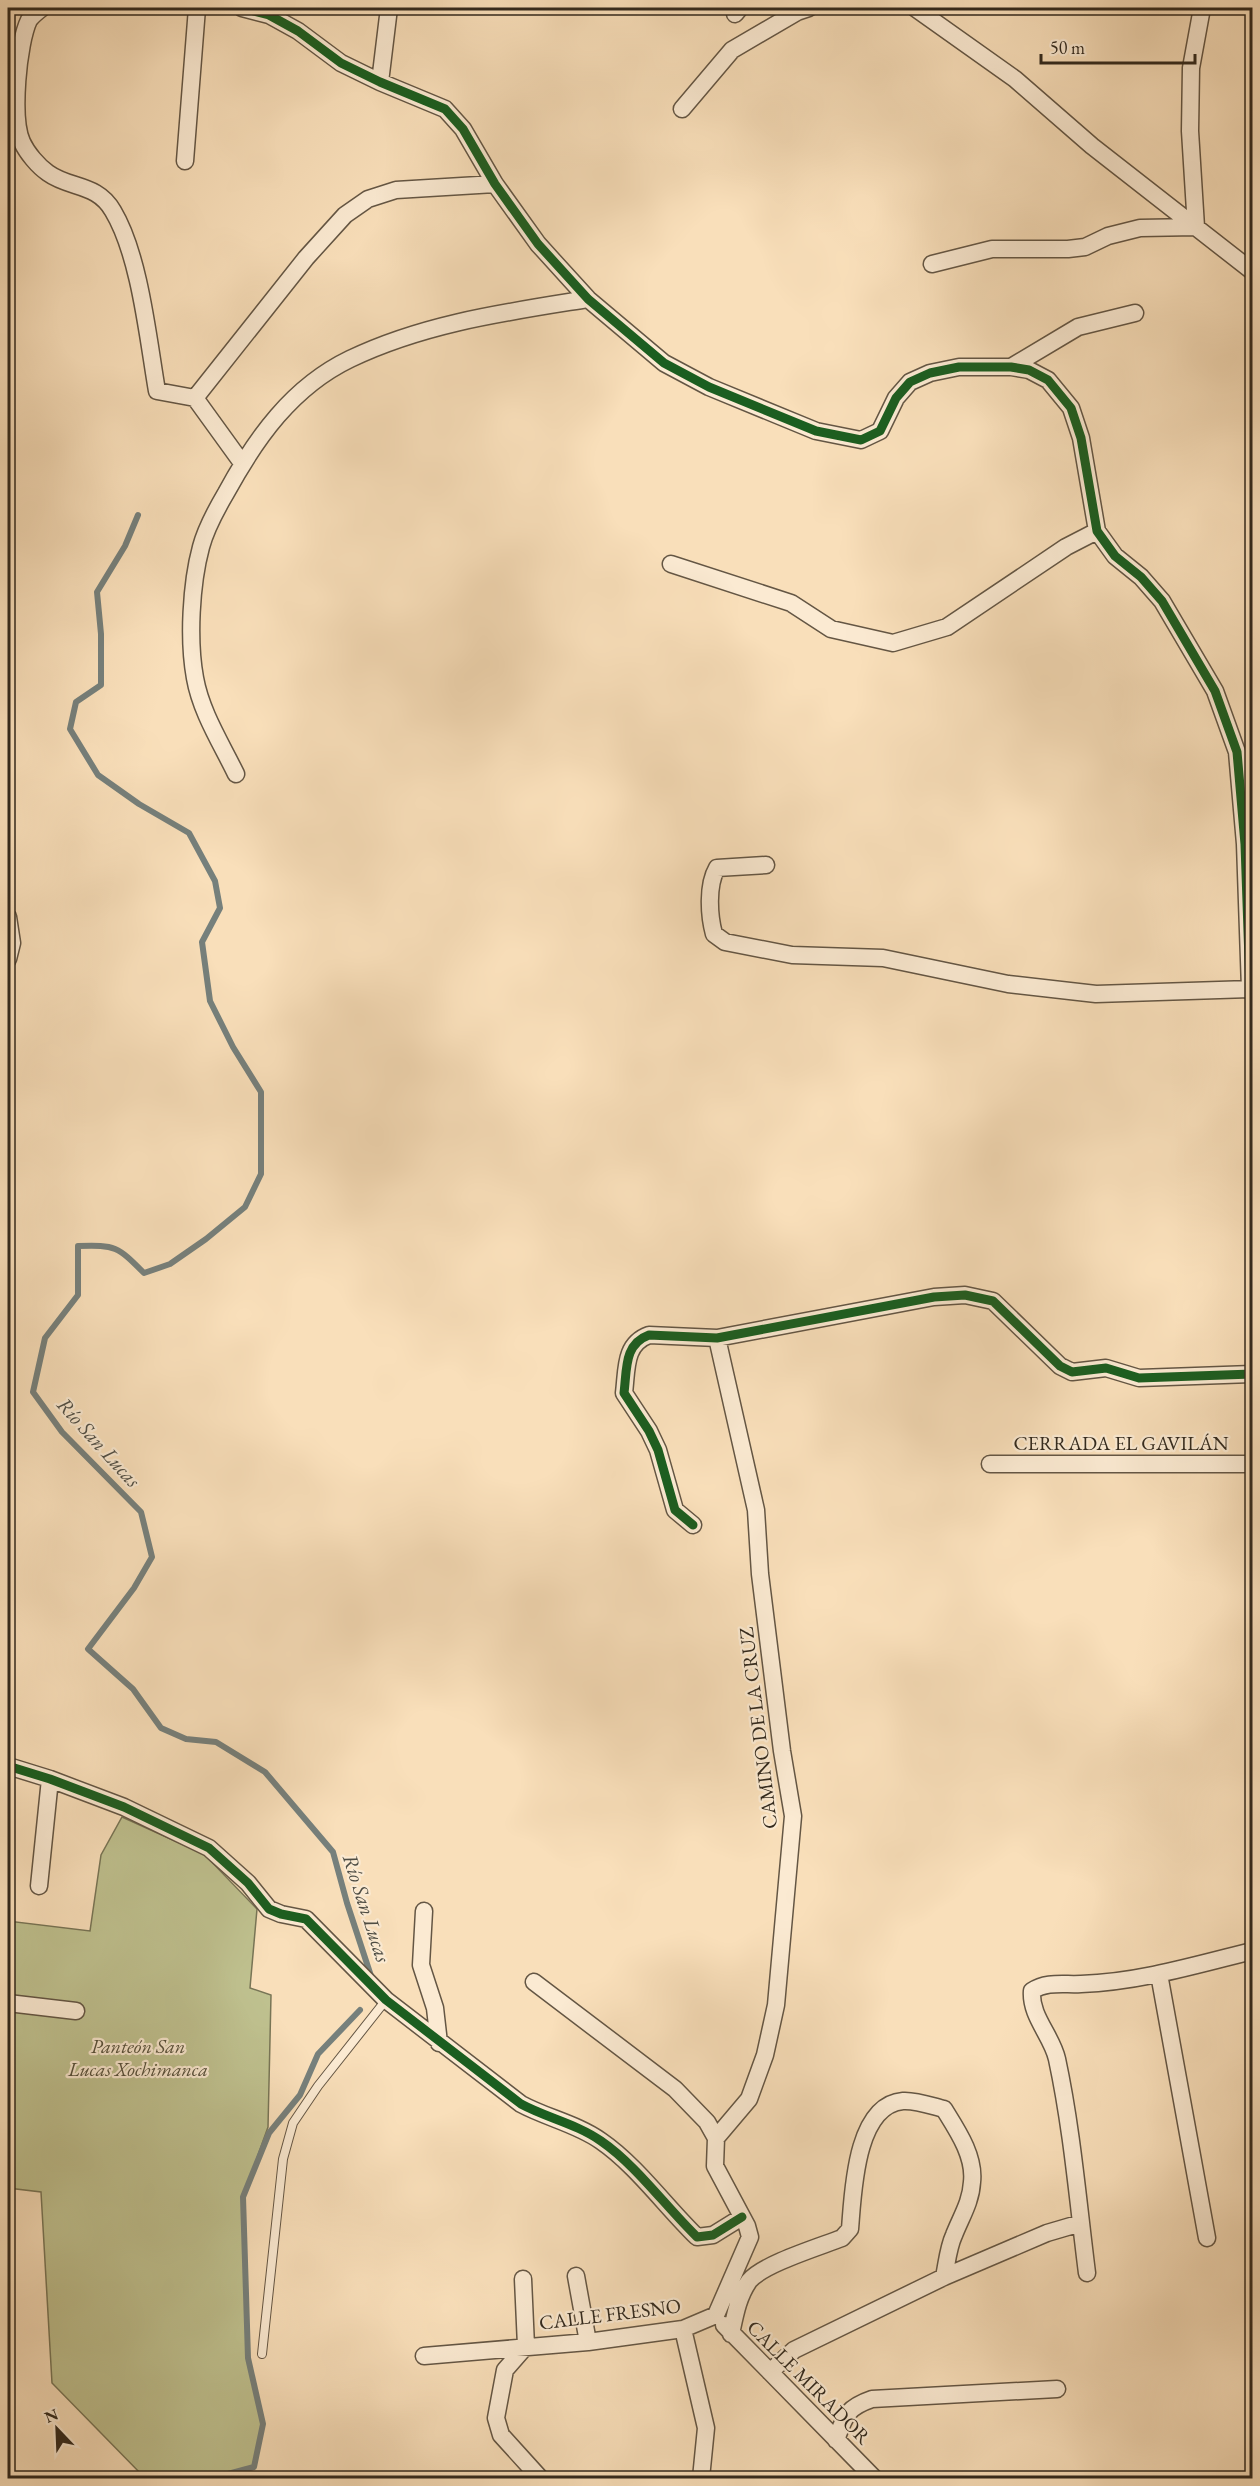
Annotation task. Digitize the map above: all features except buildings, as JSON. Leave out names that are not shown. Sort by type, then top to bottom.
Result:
[{"type":"street","points":[[42,8],[30,19],[16,86],[21,140],[32,157],[49,174],[99,193],[113,210],[129,246],[144,312],[157,392],[195,398],[242,463]]},
{"type":"street","points":[[185,161],[197,8]]},
{"type":"street","points":[[242,8],[268,15],[298,31],[341,63],[445,109],[463,129],[495,184],[538,244],[588,299],[664,363],[747,405],[836,436],[861,440],[880,431],[896,398],[910,382],[930,373],[959,367],[1011,367],[1029,370],[1048,380],[1071,408],[1081,438],[1097,531],[1115,556],[1141,577],[1168,610],[1215,691],[1245,750],[1245,844],[1251,991],[1096,994],[1008,984],[883,958],[792,955],[725,942],[714,934],[711,921],[713,876],[717,868],[766,865]]},
{"type":"street","points":[[380,82],[389,8]]},
{"type":"street","points":[[682,109],[732,50],[797,12],[810,8]]},
{"type":"street","points":[[915,8],[1015,79],[1092,146],[1245,266]]},
{"type":"street","points":[[1196,227],[1190,131],[1191,68],[1202,8]]},
{"type":"street","points":[[195,398],[306,258],[345,215],[368,199],[396,190],[495,184]]},
{"type":"street","points":[[932,264],[992,249],[1077,248],[1140,228],[1196,227]]},
{"type":"street","points":[[236,774],[203,707],[195,678],[192,621],[196,566],[201,544],[211,520],[242,463],[290,400],[314,379],[349,359],[387,343],[451,323],[512,310],[588,299]]},
{"type":"street","points":[[1011,367],[1078,327],[1135,313]]},
{"type":"street","points":[[671,564],[792,603],[831,629],[893,643],[947,627],[1066,547],[1097,531]]},
{"type":"street","points":[[8,917],[12,943],[8,959]]},
{"type":"street","points":[[693,1525],[675,1510],[658,1450],[649,1431],[624,1393],[631,1347],[639,1339],[649,1335],[717,1338],[934,1297],[965,1295],[993,1301],[1060,1366],[1072,1372],[1106,1368],[1139,1378],[1252,1374]]},
{"type":"street","name":"CAMINO DE LA CRUZ","points":[[716,2138],[749,2099],[765,2055],[776,2005],[794,1816],[782,1751],[770,1657],[760,1574],[756,1510],[717,1338]]},
{"type":"street","name":"CERRADA EL GAVILÁN","points":[[990,1464],[1252,1464]]},
{"type":"street","points":[[8,1767],[12,1766],[50,1779],[124,1807],[209,1848],[242,1876],[269,1909],[306,1919],[386,2000],[520,2104],[541,2115],[574,2126],[602,2141],[654,2189],[673,2214],[697,2237],[713,2235],[742,2217]]},
{"type":"street","points":[[39,1886],[50,1779]]},
{"type":"street","points":[[424,1911],[421,1965],[435,2008],[439,2043]]},
{"type":"street","points":[[1087,2273],[1071,2140],[1057,2056],[1034,2008],[1032,1991],[1039,1986],[1050,1984],[1082,1984],[1159,1974],[1252,1951]]},
{"type":"street","points":[[1159,1974],[1207,2238]]},
{"type":"street","points":[[534,1982],[675,2089],[707,2122],[716,2138],[716,2166],[750,2237],[716,2315]]},
{"type":"street","points":[[8,2003],[76,2011]]},
{"type":"street","points":[[731,2334],[739,2299],[750,2280],[763,2269],[842,2238],[850,2229],[861,2147],[871,2121],[888,2106],[903,2101],[944,2109],[962,2140],[969,2159],[973,2181],[971,2191],[966,2210],[953,2237],[944,2277]]},
{"type":"street","points":[[770,2372],[794,2350],[944,2277],[1047,2233],[1081,2223]]},
{"type":"street","points":[[576,2276],[588,2342]]},
{"type":"street","points":[[524,2278],[526,2346],[505,2370],[496,2418],[501,2435],[540,2478]]},
{"type":"street","name":"CALLE FRESNO","points":[[424,2356],[588,2342],[683,2329],[716,2315]]},
{"type":"street","name":"CALLE MIRADOR","points":[[716,2315],[731,2334],[874,2478]]},
{"type":"street","points":[[683,2329],[706,2428],[701,2478]]},
{"type":"street","points":[[836,2440],[847,2413],[855,2405],[872,2399],[1057,2389]]},
{"type":"lane","points":[[262,2354],[283,2159],[293,2123],[318,2086],[386,2000]]},
{"type":"green space","name":"Panteón San Lucas Xochimanca","points":[[122,1817],[204,1854],[257,1909],[250,1988],[271,1995],[268,2127],[243,2197],[248,2358],[263,2424],[254,2467],[213,2478],[145,2478],[52,2383],[41,2192],[8,2188],[8,1921],[90,1931],[101,1855]]},
{"type":"waterway","name":"Río San Lucas","points":[[138,515],[125,546],[97,592],[101,634],[101,685],[76,702],[70,729],[98,775],[139,804],[189,833],[215,881],[220,908],[202,942],[210,1001],[233,1047],[261,1092],[261,1174],[245,1207],[206,1239],[170,1264],[144,1273],[128,1257],[115,1249],[101,1246],[78,1246],[78,1295],[45,1338],[33,1392],[62,1432],[141,1512],[152,1557],[134,1588],[88,1649],[133,1689],[161,1728],[186,1739],[216,1742],[265,1772],[333,1852],[372,1979]]},
{"type":"waterway","name":"Río San Lucas","points":[[213,2478],[254,2467],[263,2424],[248,2358],[243,2197],[269,2133],[300,2095],[318,2054],[360,2010]]},
{"type":"cycle path","points":[[242,8],[269,15],[298,31],[341,63],[445,109],[463,129],[495,184],[538,244],[588,299],[664,363],[709,387],[816,431],[861,440],[880,431],[896,398],[910,382],[930,373],[959,367],[1011,367],[1029,370],[1048,380],[1071,408],[1081,438],[1097,531],[1115,556],[1141,577],[1162,601],[1215,691],[1237,752],[1245,844],[1250,989],[1252,993]]},
{"type":"cycle path","points":[[693,1525],[675,1510],[658,1450],[649,1431],[624,1393],[628,1358],[631,1351],[635,1344],[649,1335],[717,1338],[934,1297],[965,1295],[993,1301],[1060,1366],[1072,1372],[1106,1368],[1139,1378],[1252,1374]]},
{"type":"cycle path","points":[[8,1766],[124,1807],[209,1848],[248,1883],[269,1909],[306,1919],[386,2000],[521,2104],[592,2135],[614,2151],[639,2174],[697,2237],[713,2235],[742,2217]]}]
